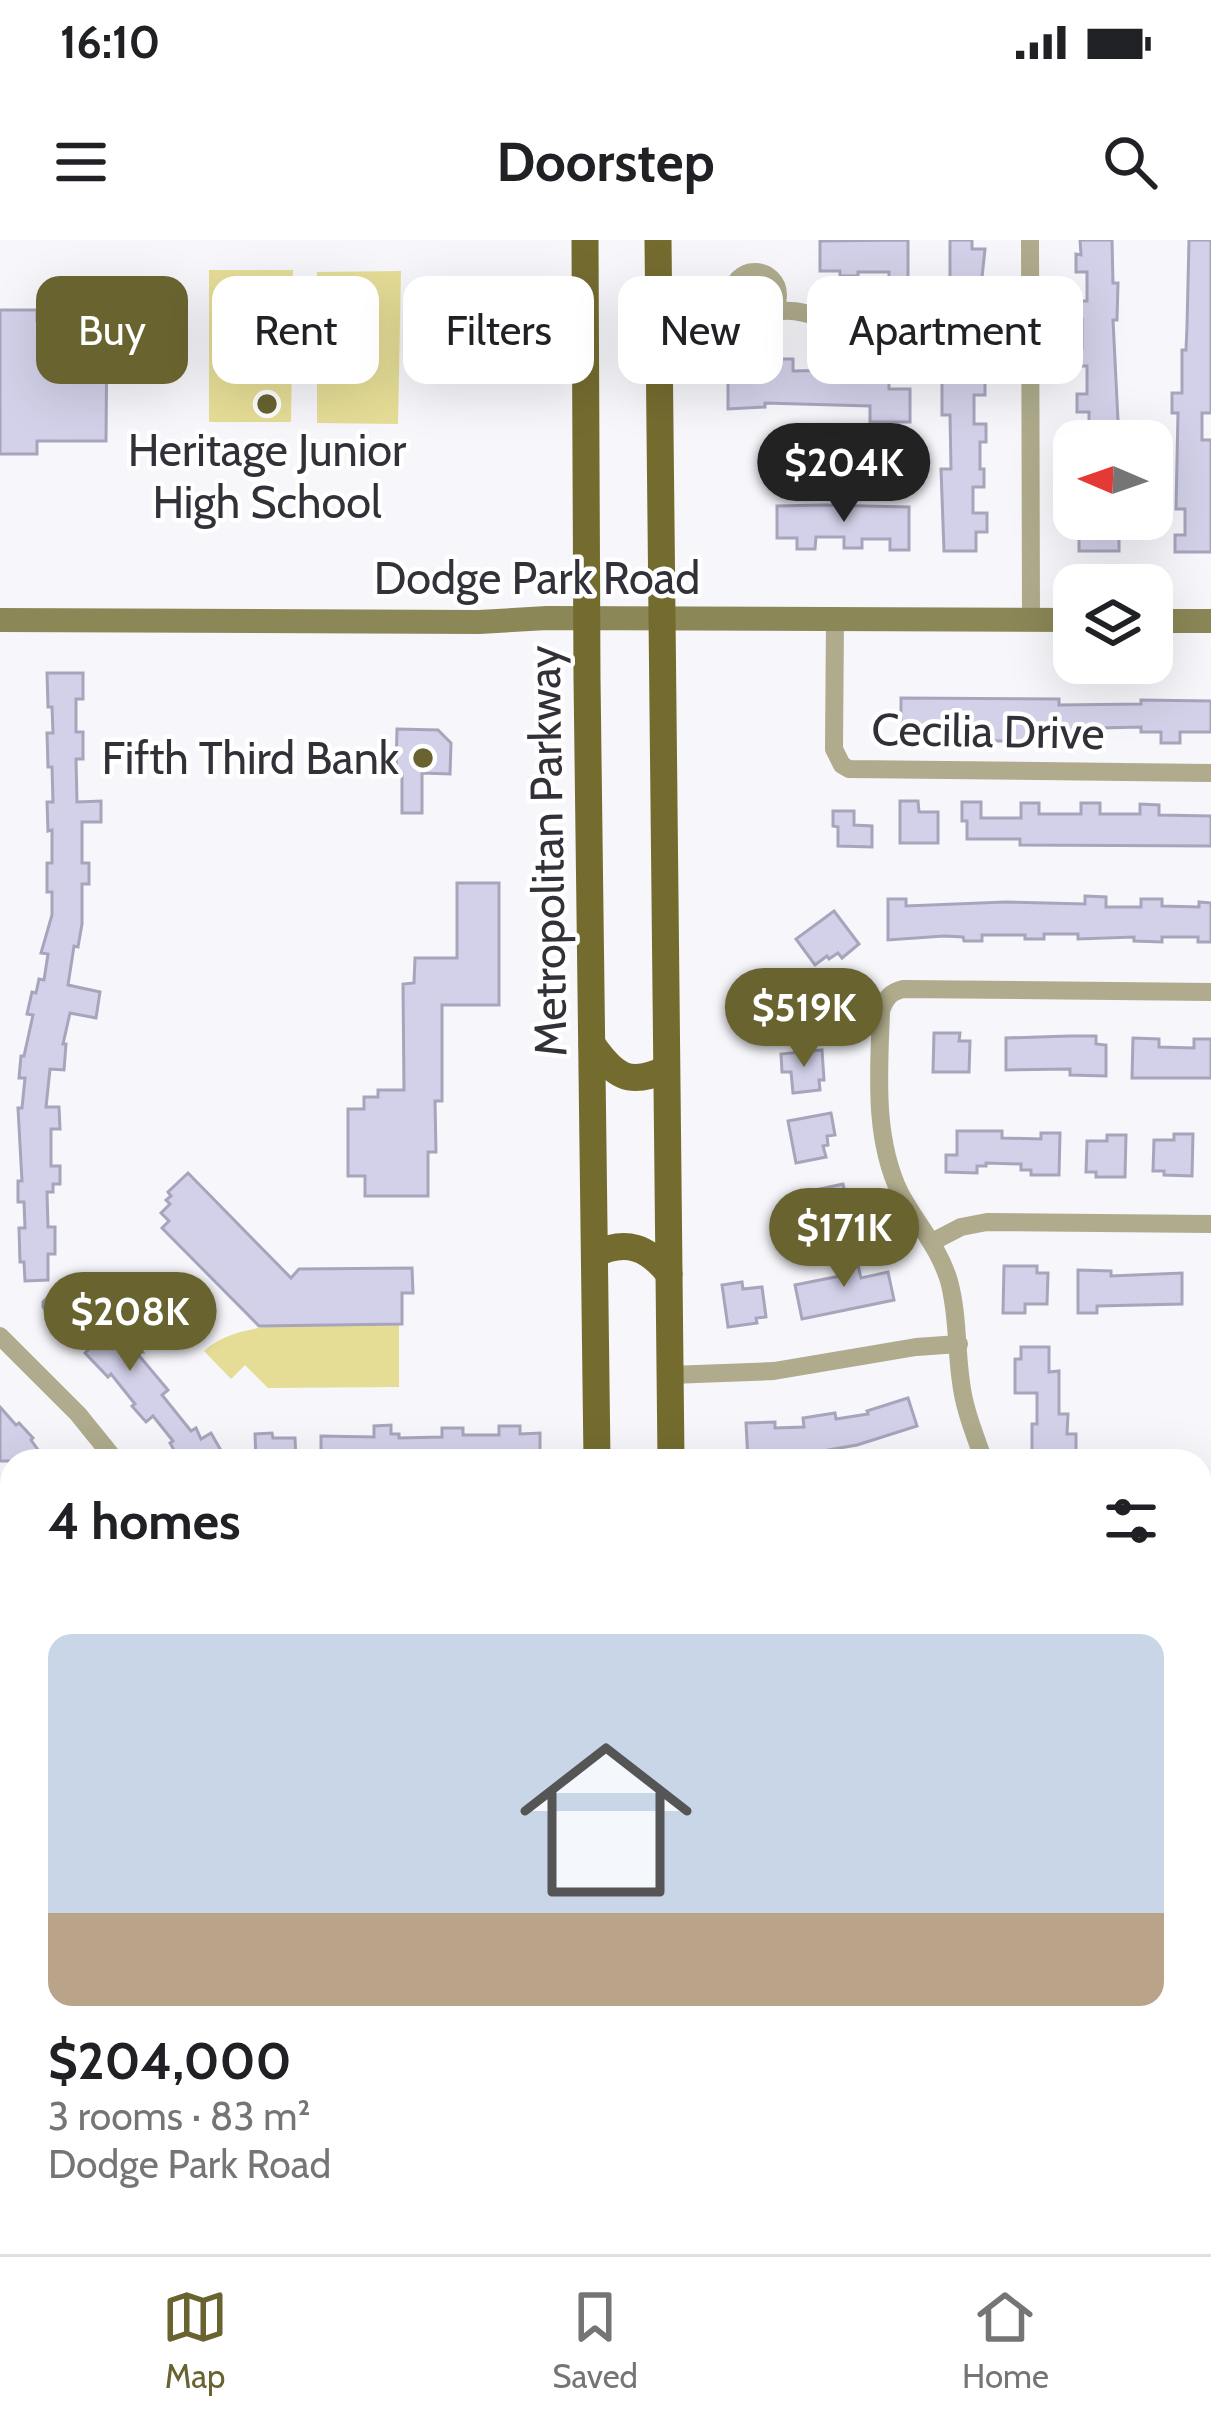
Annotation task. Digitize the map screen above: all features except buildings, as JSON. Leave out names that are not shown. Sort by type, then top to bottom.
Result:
[{"type":"main road","name":"Metropolitan Parkway","points":[[585,240],[598,1449]]},
{"type":"main road","points":[[658,240],[671,1449]]},
{"type":"main road","points":[[592,1044],[608,1066],[627,1078],[666,1070]]},
{"type":"main road","points":[[595,1254],[616,1246],[636,1247],[658,1260],[669,1274]]},
{"type":"street","points":[[1030,240],[1030,276]]},
{"type":"street","points":[[783,295],[797,310]]},
{"type":"street","points":[[783,310],[807,313]]},
{"type":"street","points":[[1030,384],[1031,620]]},
{"type":"street","name":"Cecilia Drive","points":[[835,619],[834,749],[836,758],[849,769],[1211,773]]},
{"type":"street","name":"Dodge Park Road","points":[[0,620],[1053,620]]},
{"type":"street","points":[[1173,621],[1211,621]]},
{"type":"street","points":[[980,1449],[964,1401],[949,1281],[932,1242],[901,1194],[881,1132],[881,1011],[886,998],[903,989],[1211,992]]},
{"type":"street","points":[[932,1242],[962,1227],[987,1222],[1211,1224]]},
{"type":"street","points":[[0,1336],[106,1449]]},
{"type":"street","points":[[670,1375],[774,1371],[916,1347],[958,1345]]},
{"type":"shaded area","points":[[209,270],[293,270],[293,276],[212,276],[212,384],[292,384],[291,422],[209,422]]},
{"type":"shaded area","points":[[401,271],[398,424],[317,423],[317,384],[379,384],[379,276],[317,276],[317,272]]},
{"type":"shaded area","points":[[399,1324],[399,1387],[268,1388],[245,1365],[231,1379],[204,1351],[221,1339],[268,1326]]},
{"type":"place","name":"Heritage Junior High School","points":[[267,404]]},
{"type":"place","name":"Fifth Third Bank","points":[[423,758]]}]
